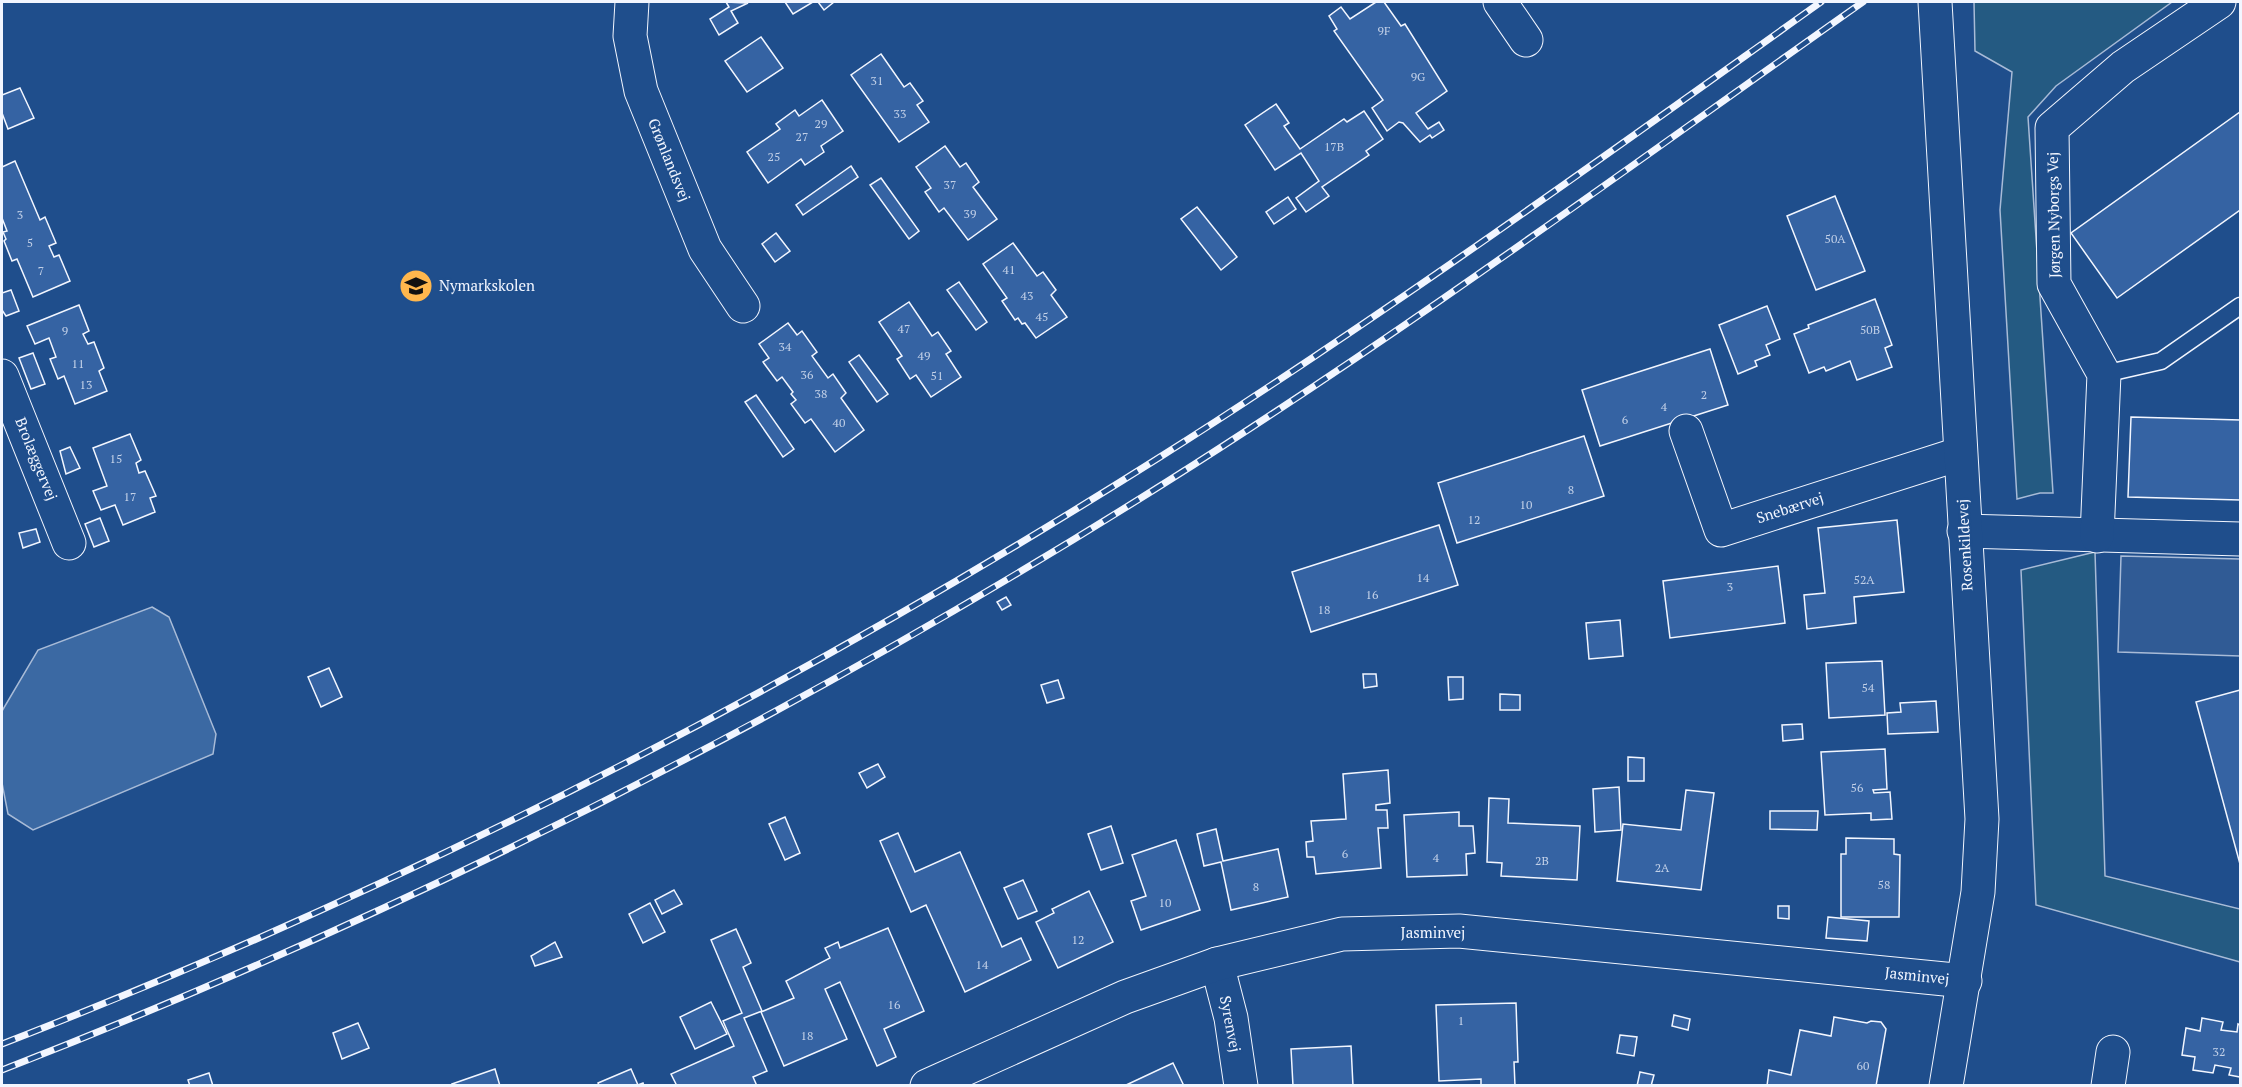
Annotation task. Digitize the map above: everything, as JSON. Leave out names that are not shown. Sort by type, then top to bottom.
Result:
[{"type":"street","name":"Grønlandsvej","points":[[633,2],[630,36],[641,91],[705,249],[744,306]]},
{"type":"street","points":[[1500,2],[1526,40]]},
{"type":"street","name":"Rosenkildevej","points":[[1935,2],[1959,454],[1982,819],[1978,892],[1946,1086]]},
{"type":"street","name":"Jørgen Nyborgs Vej","points":[[2104,374],[2054,284],[2052,128],[2123,67],[2219,2]]},
{"type":"street","points":[[2097,536],[2104,374]]},
{"type":"street","name":"Brolæggervej","points":[[2,375],[69,543]]},
{"type":"street","name":"Snebærvej","points":[[1686,432],[1721,530],[1959,454]]},
{"type":"street","points":[[1964,531],[2241,539]]},
{"type":"street","name":"Jasminvej","points":[[927,1086],[1125,997],[1218,964],[1342,934],[1460,931],[1965,981]]},
{"type":"street","name":"Syrenvej","points":[[1218,964],[1231,1018],[1241,1086]]},
{"type":"street","points":[[2108,1086],[2114,1052]]},
{"type":"lane","points":[[2104,374],[2161,361],[2241,306]]},
{"type":"shaded area","points":[[1974,2],[2172,2],[2056,86],[2028,117],[2053,493],[2040,493],[2017,499],[2000,210],[2012,72],[1975,51]]},
{"type":"shaded area","points":[[2095,552],[2105,876],[2240,909],[2240,962],[2036,905],[2021,570]]},
{"type":"shaded area","points":[[2121,556],[2240,559],[2240,656],[2118,652]]},
{"type":"shaded area","points":[[152,607],[169,617],[216,734],[213,754],[33,830],[8,814],[2,783],[2,711],[38,650]]},
{"type":"building","points":[[726,2],[748,3],[731,11],[738,23],[719,35],[710,19],[729,7]]},
{"type":"building","points":[[785,2],[813,2],[793,14]]},
{"type":"building","points":[[818,2],[834,2],[824,10]]},
{"type":"building","points":[[1376,2],[1384,2],[1401,26],[1405,24],[1447,91],[1416,113],[1428,129],[1439,122],[1444,130],[1432,138],[1430,135],[1420,142],[1403,123],[1399,122],[1387,131],[1372,108],[1383,100],[1334,31],[1337,29],[1329,16],[1341,7],[1350,19]]},
{"type":"building","points":[[761,37],[783,68],[747,92],[725,61]]},
{"type":"building","points":[[881,54],[904,87],[910,83],[923,101],[917,105],[929,122],[899,142],[851,75]]},
{"type":"building","points":[[20,88],[34,118],[8,129],[2,113],[2,95]]},
{"type":"building","points":[[822,100],[843,131],[821,146],[824,152],[805,165],[801,159],[768,183],[747,152],[780,129],[776,124],[795,110],[799,116]]},
{"type":"building","points":[[1276,104],[1289,123],[1284,126],[1300,149],[1344,119],[1347,122],[1364,111],[1383,139],[1366,151],[1369,155],[1322,187],[1329,196],[1306,212],[1296,198],[1319,181],[1301,153],[1275,170],[1245,125]]},
{"type":"building","points":[[2240,112],[2240,210],[2117,298],[2071,233]]},
{"type":"building","points":[[945,146],[960,167],[966,163],[979,182],[973,187],[997,219],[968,240],[944,208],[939,212],[925,192],[931,188],[916,167]]},
{"type":"building","points":[[15,161],[40,220],[45,217],[56,243],[49,246],[54,257],[59,255],[70,281],[33,297],[17,259],[12,261],[4,241],[6,239],[3,232],[7,231],[2,218],[2,167]]},
{"type":"building","points":[[851,166],[858,177],[803,215],[796,205]]},
{"type":"building","points":[[881,178],[919,231],[909,239],[870,185]]},
{"type":"building","points":[[1835,196],[1865,271],[1816,290],[1787,216]]},
{"type":"building","points":[[1288,197],[1296,209],[1274,224],[1266,212]]},
{"type":"building","points":[[1197,207],[1237,257],[1221,270],[1181,219]]},
{"type":"building","points":[[776,233],[790,251],[775,262],[762,244]]},
{"type":"building","points":[[1013,243],[1037,276],[1043,272],[1056,290],[1051,295],[1067,317],[1036,338],[1025,323],[1022,324],[1018,318],[1015,320],[1002,301],[1007,298],[983,264]]},
{"type":"building","points":[[959,282],[987,322],[976,330],[947,290]]},
{"type":"building","points":[[11,290],[19,311],[6,316],[2,310],[2,293]]},
{"type":"building","points":[[1875,299],[1892,345],[1885,348],[1892,367],[1857,380],[1850,361],[1826,371],[1824,367],[1809,373],[1794,334],[1809,328],[1808,325]]},
{"type":"building","points":[[909,302],[932,336],[938,332],[951,351],[946,354],[961,377],[931,397],[916,375],[910,379],[897,359],[902,356],[879,322]]},
{"type":"building","points":[[79,305],[89,331],[83,334],[88,344],[94,342],[104,368],[99,371],[107,391],[75,404],[64,376],[58,379],[50,359],[56,357],[49,338],[35,344],[27,326]]},
{"type":"building","points":[[1767,306],[1780,339],[1766,345],[1770,355],[1755,361],[1757,366],[1738,374],[1719,325]]},
{"type":"building","points":[[788,323],[797,335],[802,331],[817,352],[812,356],[828,378],[833,374],[846,393],[841,398],[864,430],[835,452],[811,419],[805,423],[791,404],[796,400],[782,377],[777,381],[763,362],[769,358],[759,344]]},
{"type":"building","points":[[1710,349],[1728,405],[1600,446],[1582,390]]},
{"type":"building","points":[[33,353],[45,384],[31,389],[19,358]]},
{"type":"building","points":[[859,355],[888,394],[877,402],[849,362]]},
{"type":"building","points":[[756,395],[794,449],[783,457],[745,402]]},
{"type":"building","points":[[2131,417],[2240,420],[2240,500],[2128,497]]},
{"type":"building","points":[[130,434],[141,460],[136,463],[139,473],[145,471],[156,496],[150,498],[155,512],[123,525],[115,505],[101,510],[93,491],[107,486],[93,448]]},
{"type":"building","points":[[1584,436],[1604,496],[1457,543],[1438,483]]},
{"type":"building","points":[[70,447],[80,468],[66,474],[60,451]]},
{"type":"building","points":[[100,518],[109,541],[94,547],[85,524]]},
{"type":"building","points":[[1897,520],[1904,592],[1854,597],[1856,623],[1807,629],[1804,595],[1825,593],[1818,528]]},
{"type":"building","points":[[1439,525],[1458,585],[1311,632],[1292,572]]},
{"type":"building","points":[[36,529],[40,542],[23,548],[19,533]]},
{"type":"building","points":[[1778,566],[1785,623],[1670,638],[1663,581]]},
{"type":"building","points":[[1006,597],[1011,605],[1002,610],[997,602]]},
{"type":"building","points":[[1620,620],[1623,656],[1589,659],[1586,623]]},
{"type":"building","points":[[1882,661],[1885,715],[1829,718],[1826,663]]},
{"type":"building","points":[[329,668],[342,697],[321,707],[308,677]]},
{"type":"building","points":[[1363,674],[1376,674],[1377,686],[1364,688]]},
{"type":"building","points":[[1448,677],[1463,677],[1463,699],[1449,700]]},
{"type":"building","points":[[1058,680],[1064,698],[1047,703],[1041,685]]},
{"type":"building","points":[[2240,690],[2240,864],[2196,702]]},
{"type":"building","points":[[1500,694],[1520,695],[1520,710],[1500,710]]},
{"type":"building","points":[[1936,701],[1938,732],[1888,734],[1887,713],[1901,712],[1900,703]]},
{"type":"building","points":[[1802,724],[1803,739],[1783,741],[1782,725]]},
{"type":"building","points":[[1885,749],[1887,789],[1873,790],[1874,793],[1890,792],[1892,819],[1871,820],[1871,813],[1825,815],[1821,752]]},
{"type":"building","points":[[1628,757],[1644,758],[1644,781],[1628,781]]},
{"type":"building","points":[[878,764],[885,777],[867,788],[859,773]]},
{"type":"building","points":[[1388,770],[1390,803],[1376,805],[1376,810],[1387,810],[1388,828],[1378,828],[1381,868],[1316,874],[1314,857],[1307,857],[1306,842],[1313,841],[1311,821],[1346,819],[1343,774]]},
{"type":"building","points":[[1619,787],[1621,830],[1595,832],[1593,789]]},
{"type":"building","points":[[1686,790],[1714,793],[1701,890],[1617,881],[1623,824],[1681,830]]},
{"type":"building","points":[[1489,798],[1509,799],[1508,823],[1580,826],[1577,880],[1501,876],[1502,863],[1487,862]]},
{"type":"building","points":[[1770,811],[1818,811],[1817,830],[1770,829]]},
{"type":"building","points":[[1459,812],[1459,826],[1473,826],[1475,853],[1466,854],[1467,875],[1407,877],[1404,815]]},
{"type":"building","points":[[785,817],[800,853],[785,860],[769,824]]},
{"type":"building","points":[[1111,826],[1123,863],[1101,870],[1088,834]]},
{"type":"building","points":[[1216,829],[1223,861],[1278,849],[1288,897],[1231,910],[1221,862],[1204,866],[1197,834]]},
{"type":"building","points":[[898,833],[915,872],[960,852],[1002,947],[1021,938],[1031,960],[965,992],[926,905],[911,912],[880,841]]},
{"type":"building","points":[[1846,838],[1894,839],[1894,854],[1900,855],[1899,917],[1841,917],[1841,854],[1846,854]]},
{"type":"building","points":[[1176,840],[1200,910],[1141,930],[1131,901],[1146,896],[1132,855]]},
{"type":"building","points":[[1023,880],[1037,911],[1018,919],[1004,888]]},
{"type":"building","points":[[674,890],[682,904],[662,914],[655,900]]},
{"type":"building","points":[[1089,891],[1113,942],[1058,968],[1036,922],[1054,913],[1052,909]]},
{"type":"building","points":[[650,903],[665,932],[643,943],[629,914]]},
{"type":"building","points":[[1778,906],[1789,906],[1789,919],[1778,918]]},
{"type":"building","points":[[1828,917],[1869,921],[1867,941],[1826,938]]},
{"type":"building","points":[[888,928],[924,1011],[884,1029],[896,1057],[877,1066],[840,982],[825,989],[847,1039],[784,1066],[761,1012],[794,998],[786,981],[830,958],[825,948],[838,942],[840,948]]},
{"type":"building","points":[[736,929],[751,963],[743,967],[762,1011],[744,1018],[767,1071],[753,1077],[757,1086],[677,1086],[671,1074],[734,1046],[723,1021],[742,1013],[711,940]]},
{"type":"building","points":[[555,942],[562,957],[535,966],[531,956]]},
{"type":"building","points":[[711,1002],[727,1034],[695,1049],[680,1017]]},
{"type":"building","points":[[1516,1003],[1518,1062],[1514,1062],[1515,1086],[1481,1086],[1481,1079],[1439,1081],[1436,1005]]},
{"type":"building","points":[[1674,1015],[1690,1019],[1688,1030],[1672,1026]]},
{"type":"building","points":[[1834,1017],[1867,1023],[1881,1022],[1886,1029],[1876,1086],[1767,1086],[1769,1070],[1791,1075],[1800,1030],[1831,1036]]},
{"type":"building","points":[[2202,1018],[2223,1022],[2221,1030],[2237,1032],[2238,1024],[2240,1025],[2240,1077],[2229,1075],[2231,1068],[2215,1065],[2213,1073],[2193,1070],[2195,1057],[2182,1055],[2186,1028],[2200,1031]]},
{"type":"building","points":[[358,1023],[369,1048],[342,1059],[333,1033]]},
{"type":"building","points":[[1620,1035],[1637,1037],[1634,1056],[1617,1053]]},
{"type":"building","points":[[1351,1046],[1353,1086],[1293,1086],[1291,1049]]},
{"type":"building","points":[[1173,1063],[1184,1086],[1124,1086]]},
{"type":"building","points":[[495,1069],[500,1086],[453,1086],[452,1084]]},
{"type":"building","points":[[631,1069],[638,1085],[643,1083],[644,1086],[599,1086],[598,1083]]},
{"type":"building","points":[[1640,1072],[1654,1075],[1651,1086],[1637,1086]]},
{"type":"building","points":[[209,1073],[213,1086],[190,1086],[188,1080]]},
{"type":"railway","points":[[2,1044],[301,919],[449,851],[595,779],[881,624],[1022,542],[1244,403],[1494,234],[1821,2]]},
{"type":"railway","points":[[2,1070],[153,1009],[452,876],[599,804],[888,649],[1168,481],[1345,366],[1863,2]]},
{"type":"place","name":"Nymarkskolen","points":[[416,286]]}]
